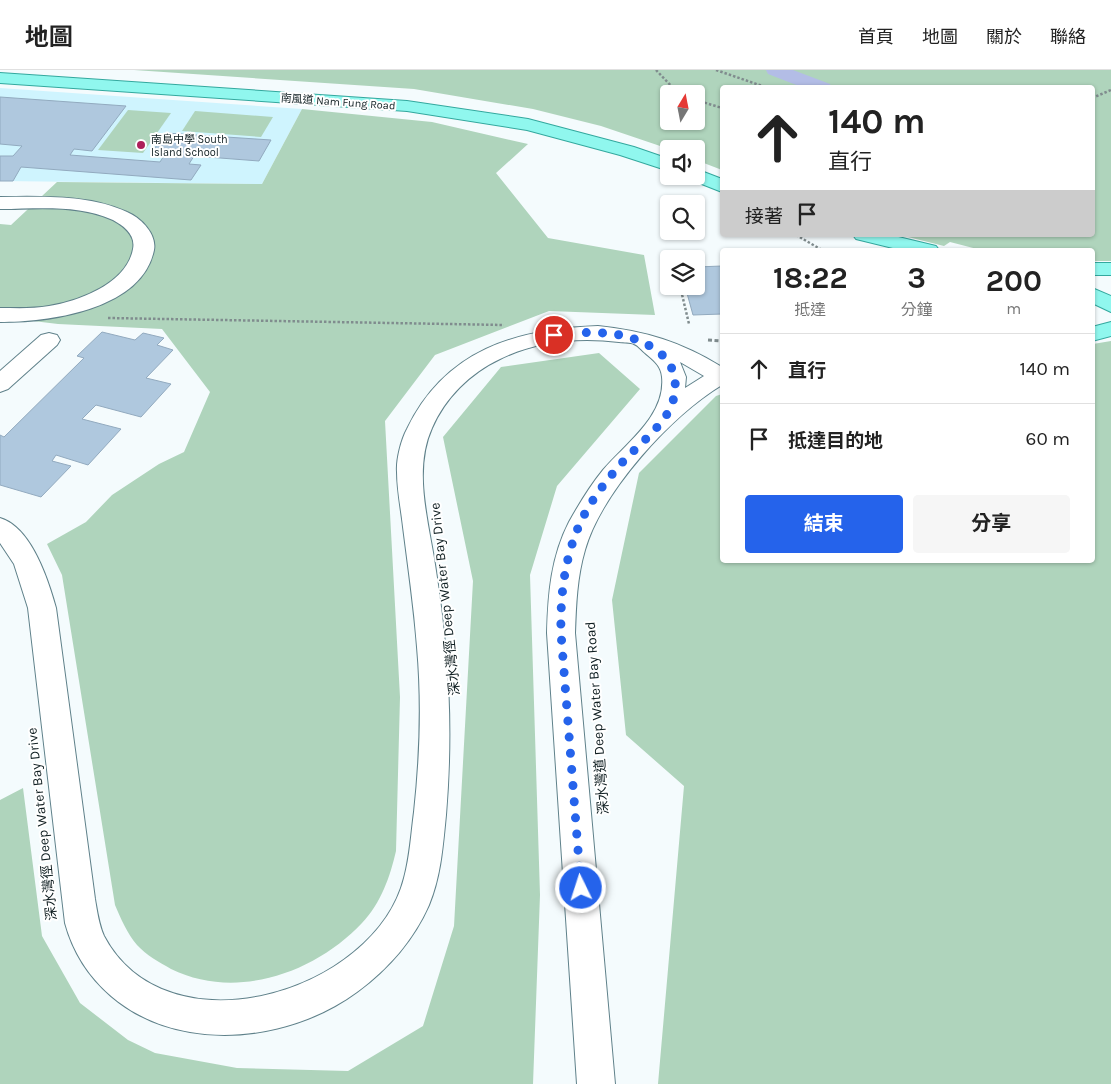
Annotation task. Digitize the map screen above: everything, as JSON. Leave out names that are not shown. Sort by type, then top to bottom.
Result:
[{"type":"main road","name":"南風道 Nam Fung Road","points":[[0,78],[406,106],[528,125],[627,151],[660,162]]},
{"type":"main road","points":[[705,179],[720,185]]},
{"type":"main road","points":[[855,237],[885,248]]},
{"type":"main road","points":[[871,237],[920,248]]},
{"type":"main road","points":[[1095,269],[1111,269]]},
{"type":"main road","points":[[1095,283],[1111,280]]},
{"type":"main road","points":[[1095,296],[1111,304]]},
{"type":"street","points":[[0,203],[97,208],[122,217],[139,230],[143,239],[142,258],[128,278],[103,295],[70,308],[32,315],[0,315]]},
{"type":"street","name":"深水灣徑 Deep Water Bay Drive","points":[[0,527],[18,546],[29,565],[37,586],[42,608],[78,899],[82,923],[91,945],[104,965],[121,983],[142,998],[166,1009],[193,1016],[222,1018],[252,1016],[281,1010],[310,1000],[337,985],[361,968],[382,948],[400,925],[413,902],[421,877],[434,777],[436,730],[434,672],[409,470],[410,450],[424,413],[432,400],[456,376],[484,358],[516,344],[574,333],[633,337],[669,347],[720,375]]},
{"type":"street","name":"深水灣徑 Deep Water Bay Drive","points":[[633,337],[650,346],[664,357],[672,367],[676,385],[664,420]]},
{"type":"street","points":[[0,384],[49,340]]},
{"type":"street","name":"深水灣道 Deep Water Bay Road","points":[[596,1084],[561,633],[562,594],[572,545],[592,502],[620,464],[664,420],[686,399],[720,377]]},
{"type":"path","points":[[656,70],[670,85]]},
{"type":"path","points":[[716,70],[759,85]]},
{"type":"path","points":[[1095,97],[1111,90]]},
{"type":"path","points":[[705,103],[720,107]]},
{"type":"path","points":[[799,237],[819,248]]},
{"type":"path","points":[[682,295],[689,324]]},
{"type":"path","points":[[70,308],[83,318],[512,325]]},
{"type":"path","points":[[706,340],[720,341]]},
{"type":"shaded area","name":"南島中學 South Island School","points":[[0,88],[302,109],[262,184],[0,181]]},
{"type":"green space","points":[[134,70],[1111,70],[1111,261],[1095,261],[1095,248],[973,248],[950,242],[944,246],[908,237],[1095,237],[1095,85],[720,85],[720,169],[705,163],[705,140],[660,140],[660,146],[601,126],[533,109],[414,89]]},
{"type":"green space","points":[[302,109],[432,122],[528,144],[496,173],[548,238],[644,255],[655,315],[549,311],[435,355],[385,421],[400,697],[396,851],[391,870],[380,898],[369,915],[343,941],[321,956],[298,968],[273,977],[248,982],[222,982],[196,978],[171,969],[149,955],[130,936],[115,905],[62,575],[47,544],[86,522],[112,495],[159,464],[184,452],[210,392],[162,329],[58,324],[0,317],[0,224],[11,225],[57,182],[262,184]]},
{"type":"green space","points":[[128,110],[171,113],[143,153],[98,150]]},
{"type":"green space","points":[[195,111],[273,117],[261,137],[182,131]]},
{"type":"green space","points":[[1111,341],[1111,1084],[658,1084],[684,786],[626,735],[612,600],[639,473],[716,396],[720,395],[720,563],[1095,563],[1095,344]]},
{"type":"green space","points":[[599,353],[640,389],[557,486],[530,575],[540,895],[533,1084],[0,1084],[0,800],[23,788],[42,936],[80,1003],[128,1040],[155,1053],[237,1068],[348,1071],[423,1026],[454,926],[473,581],[443,437],[501,367]]},
{"type":"building","points":[[0,97],[126,106],[92,151],[74,149],[70,155],[160,162],[165,154],[151,153],[166,133],[271,140],[259,161],[194,156],[189,164],[201,165],[191,180],[21,167],[13,181],[0,181],[0,156],[13,156],[22,146],[0,144]]},
{"type":"building","points":[[720,266],[720,314],[693,315],[687,295],[705,295],[705,267]]},
{"type":"building","points":[[102,332],[135,340],[143,333],[164,338],[157,345],[173,350],[146,378],[171,384],[141,417],[96,405],[82,419],[121,429],[88,465],[56,455],[52,461],[71,466],[41,497],[0,485],[0,435],[4,437],[84,358],[77,356]]},
{"type":"waterway","points":[[775,70],[815,85]]},
{"type":"place","name":"南島中學 South Island School","points":[[141,145]]},
{"type":"route","points":[[554,335],[594,333],[633,337],[650,346],[664,357],[672,367],[676,385],[664,420],[620,464],[592,502],[581,522],[572,545],[566,569],[562,594],[561,633],[581,888]]}]
